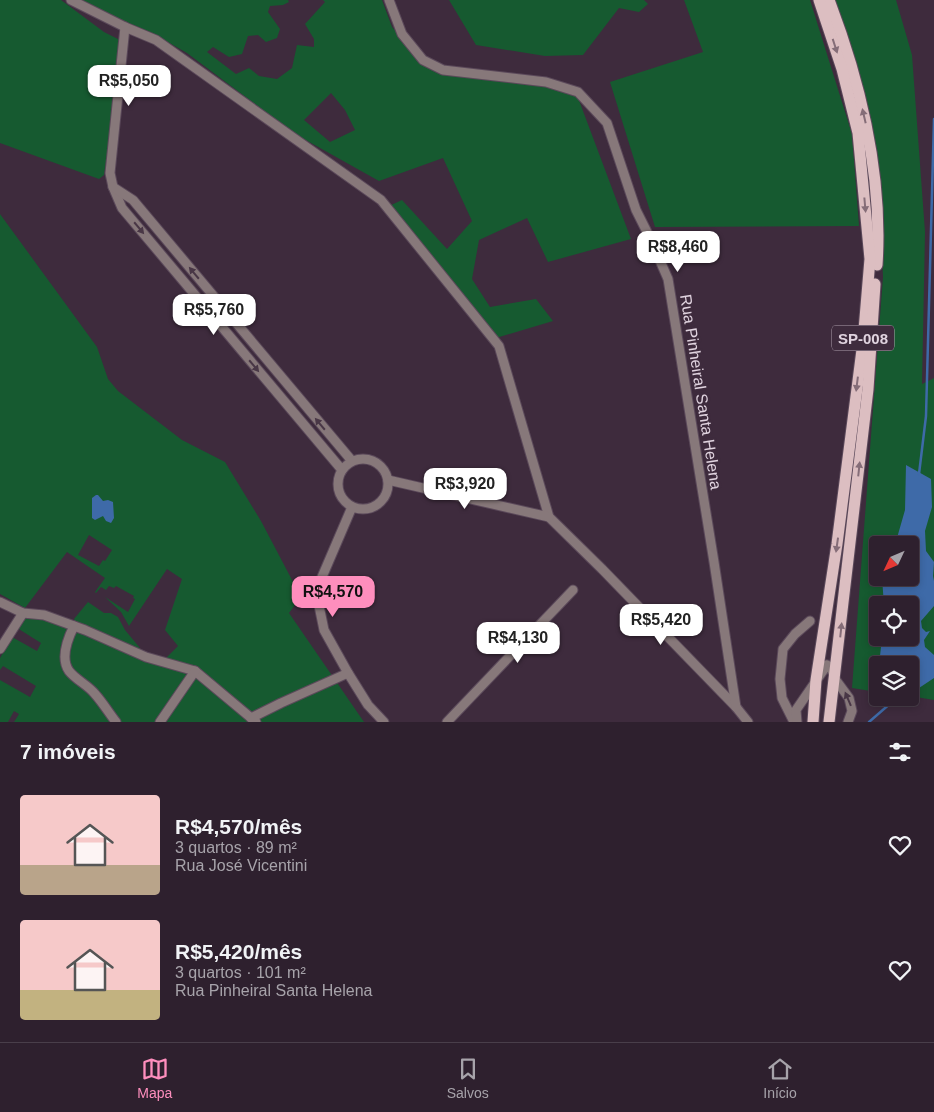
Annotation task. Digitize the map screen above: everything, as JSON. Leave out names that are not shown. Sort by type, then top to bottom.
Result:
[{"type":"main road","name":"SP-008","points":[[813,722],[816,680],[838,534],[863,342],[870,259],[858,133],[842,69],[819,0]]},
{"type":"main road","name":"SP-008","points":[[829,0],[848,49],[865,119],[875,172],[877,216],[877,261],[868,388],[830,722]]},
{"type":"street","points":[[71,0],[156,40],[381,200],[500,346],[548,517],[602,569],[736,707],[748,722]]},
{"type":"street","name":"Rua Pinheiral Santa Helena","points":[[389,0],[402,34],[423,60],[443,70],[546,82],[578,92],[607,124],[636,210],[668,279],[736,707]]},
{"type":"street","points":[[125,27],[110,173],[113,187],[122,208],[342,470]]},
{"type":"street","points":[[113,187],[133,200],[352,462]]},
{"type":"street","points":[[364,459],[373,461],[380,466],[388,480],[388,488],[382,502],[368,509],[352,507],[345,502],[337,486],[338,478],[342,470],[352,462],[364,459]]},
{"type":"street","points":[[388,480],[548,517]]},
{"type":"street","points":[[352,507],[316,591],[324,630],[368,705],[384,722]]},
{"type":"street","points":[[447,722],[573,590]]},
{"type":"street","points":[[0,602],[22,613],[44,615],[74,626],[146,657],[195,671],[254,720],[281,703],[348,673]]},
{"type":"street","points":[[0,649],[22,613]]},
{"type":"street","points":[[796,722],[792,711],[782,698],[780,679],[783,649],[794,634],[810,621]]},
{"type":"street","points":[[74,626],[65,652],[66,664],[69,670],[97,696],[116,722]]},
{"type":"street","points":[[792,711],[827,665],[849,698],[852,711],[848,722]]},
{"type":"street","points":[[160,722],[195,671]]},
{"type":"green space","points":[[0,0],[61,0],[104,32],[124,42],[104,175],[99,179],[0,143]]},
{"type":"green space","points":[[80,0],[288,0],[289,2],[283,5],[270,6],[268,12],[280,29],[277,38],[266,42],[258,35],[248,36],[242,54],[229,57],[213,47],[207,52],[236,74],[249,68],[259,76],[277,79],[292,68],[297,45],[314,47],[314,39],[305,24],[325,2],[323,0],[382,0],[392,27],[429,68],[470,77],[546,84],[577,95],[631,239],[548,262],[527,218],[479,240],[472,279],[490,307],[536,299],[553,321],[496,338],[389,206],[402,200],[447,249],[472,221],[443,158],[379,181],[295,134],[187,53],[150,32],[96,10]],"holes":[[[331,93],[345,110],[355,130],[330,142],[304,120]]]},
{"type":"green space","points":[[449,0],[644,0],[648,4],[639,12],[619,8],[583,55],[545,56],[476,45]]},
{"type":"green space","points":[[684,0],[810,0],[852,134],[859,226],[655,227],[610,82],[703,52]]},
{"type":"green space","points":[[834,0],[896,0],[912,55],[925,232],[922,384],[934,378],[934,700],[919,698],[919,656],[869,656],[869,691],[852,688],[883,277],[878,168]]},
{"type":"green space","points":[[0,214],[97,347],[108,379],[118,391],[182,440],[225,462],[261,521],[301,597],[289,613],[364,722],[14,722],[19,714],[14,711],[8,722],[0,722],[0,680],[30,697],[36,686],[3,666],[0,670],[0,658],[12,637],[37,651],[41,643],[14,626],[23,613],[44,615],[146,657],[165,659],[178,646],[165,630],[182,579],[167,569],[129,626],[121,612],[105,597],[128,612],[135,599],[133,598],[134,596],[116,586],[114,588],[109,586],[106,590],[101,587],[96,593],[105,578],[67,552],[25,608],[0,594]],"holes":[[[89,535],[112,550],[105,561],[103,560],[99,566],[78,555]]]},
{"type":"green space","points":[[88,602],[104,613],[111,613],[118,617],[125,630],[140,648],[139,651],[76,623],[74,619]]},
{"type":"water","points":[[906,465],[931,479],[932,507],[925,531],[926,551],[934,562],[934,606],[921,621],[922,628],[926,632],[930,631],[924,640],[925,647],[934,655],[934,678],[919,688],[919,656],[880,656],[881,646],[919,646],[919,596],[883,596],[883,586],[919,586],[919,536],[898,536],[905,510]]},
{"type":"water","points":[[96,495],[103,501],[113,502],[114,518],[111,523],[106,521],[103,516],[95,520],[92,518],[92,498]]},
{"type":"waterway","points":[[919,474],[926,416],[934,119]]},
{"type":"waterway","points":[[869,722],[887,706]]}]
